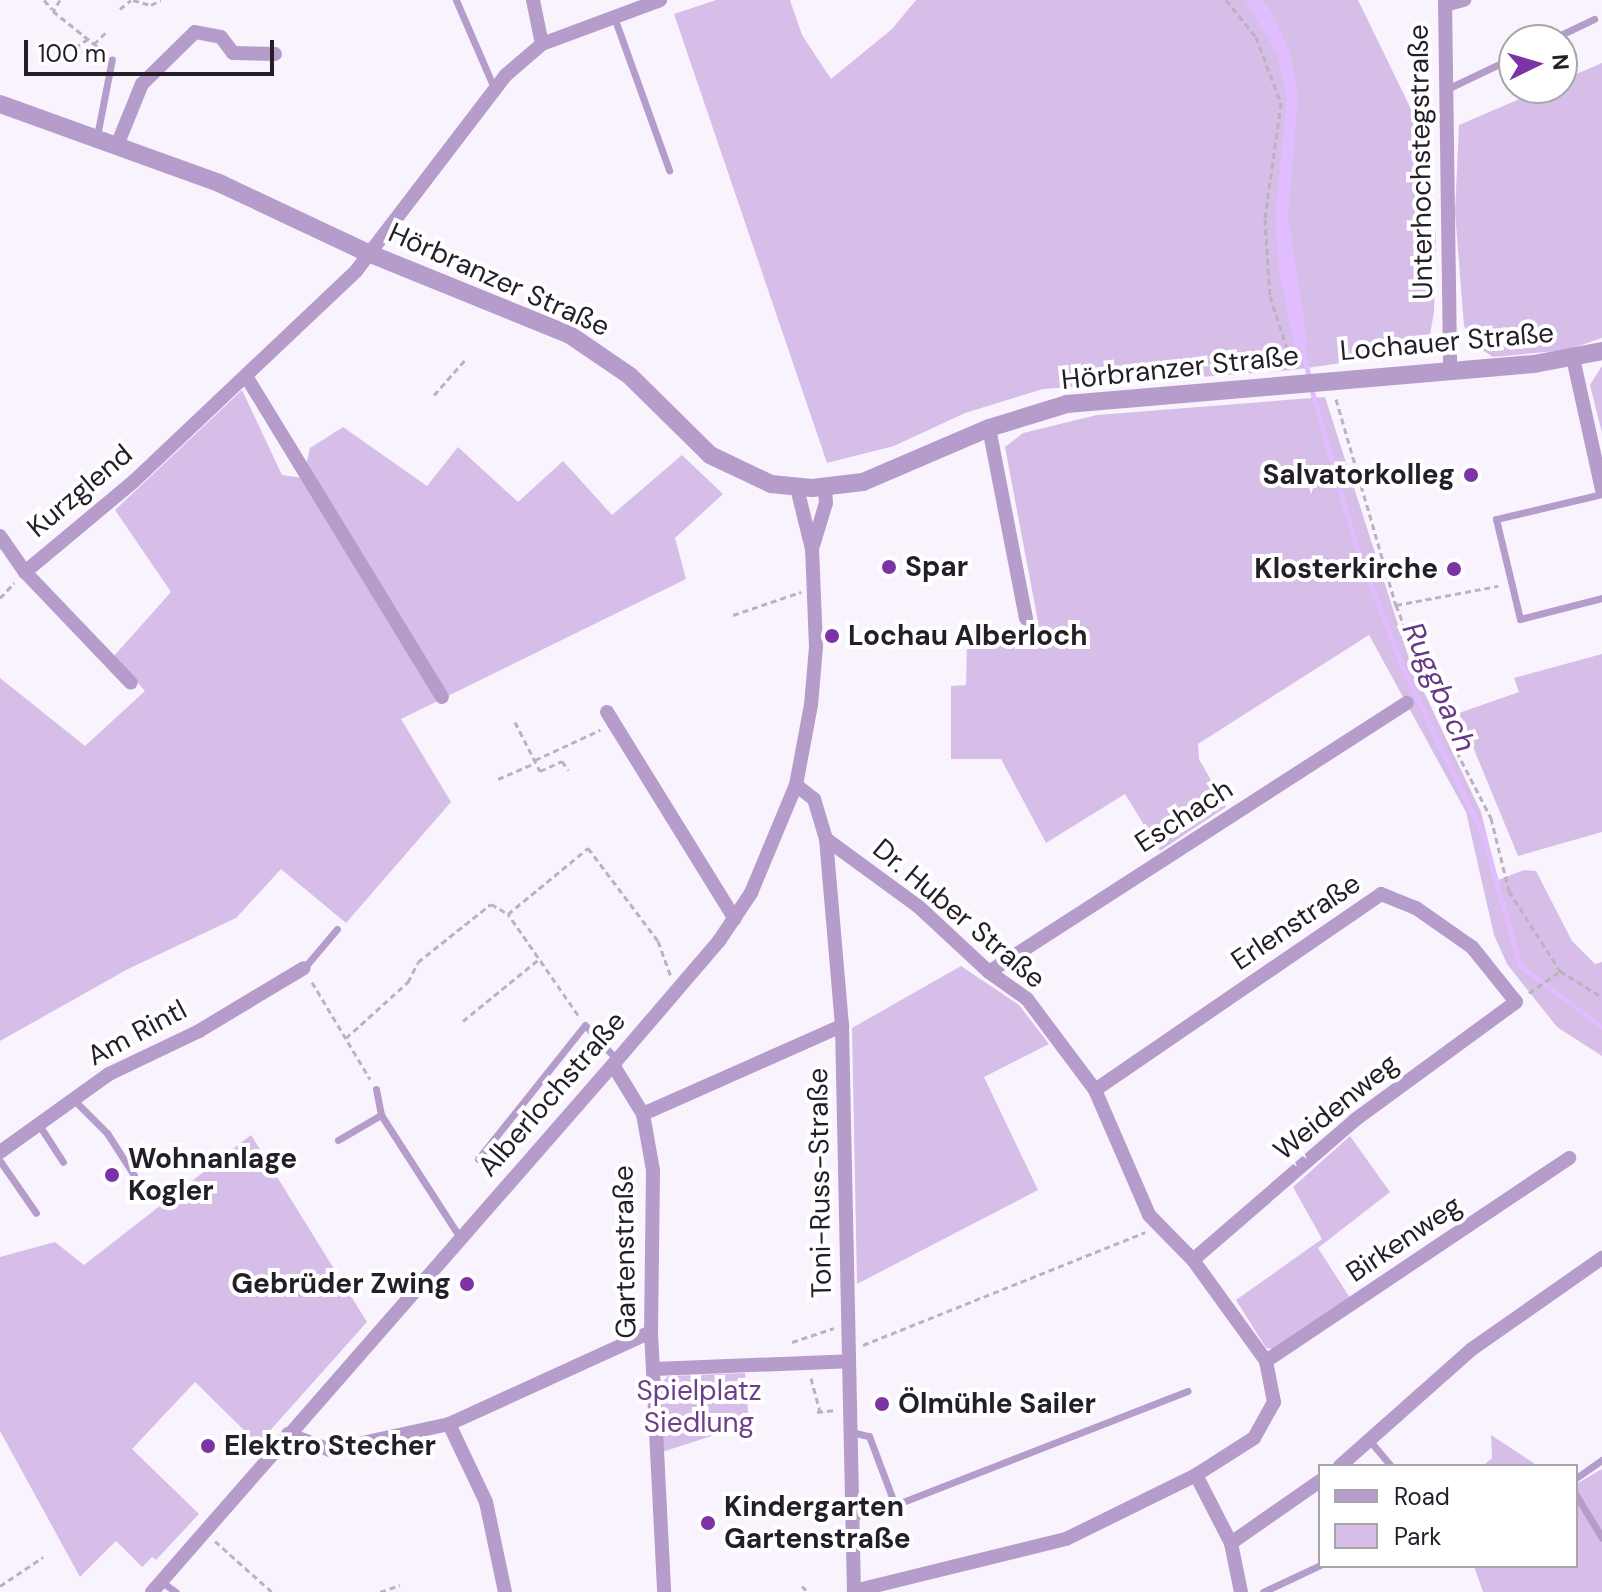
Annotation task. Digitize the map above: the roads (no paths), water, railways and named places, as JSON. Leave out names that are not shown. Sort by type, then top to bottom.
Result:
[{"type":"street","points":[[533,0],[542,44],[657,0]]},
{"type":"street","points":[[1445,3],[1464,0]]},
{"type":"street","name":"Unterhochstegstraße","points":[[1445,3],[1450,371]]},
{"type":"street","points":[[118,143],[142,84],[195,32],[221,37],[233,53],[275,54]]},
{"type":"street","name":"Kurzglend","points":[[131,683],[25,572],[246,376],[356,271],[495,90],[542,44]]},
{"type":"street","name":"Hörbranzer Straße","points":[[0,104],[118,143],[248,195],[368,253],[602,352],[710,455],[753,478],[797,488],[825,488],[888,475],[989,428],[1067,404],[1329,381]]},
{"type":"street","name":"Lochauer Straße","points":[[1329,381],[1573,358],[1602,351]]},
{"type":"street","name":"Lochauer Straße","points":[[1573,358],[1602,492]]},
{"type":"street","points":[[246,376],[442,697]]},
{"type":"street","points":[[989,428],[1026,618]]},
{"type":"street","name":"Alberlochstraße","points":[[157,1587],[615,1063],[735,919],[796,785],[811,705],[812,549],[797,488]]},
{"type":"street","name":"Alberlochstraße","points":[[812,549],[826,503],[825,488]]},
{"type":"street","points":[[0,536],[25,572]]},
{"type":"street","name":"Eschach","points":[[989,972],[1407,703]]},
{"type":"street","points":[[610,718],[735,919]]},
{"type":"street","name":"Toni-Russ-Straße","points":[[796,785],[814,799],[826,839],[842,1026],[851,1432],[848,1512],[854,1591]]},
{"type":"street","name":"Dr. Huber Straße","points":[[826,839],[919,907],[989,972],[1027,999],[1095,1090],[1158,1224],[1193,1260],[1266,1361],[1274,1402],[1254,1438],[1196,1475],[1066,1539],[854,1591]]},
{"type":"street","name":"Erlenstraße","points":[[1095,1090],[1381,894],[1416,908],[1472,947],[1520,999]]},
{"type":"street","name":"Am Rintl","points":[[0,1152],[109,1074],[199,1031],[304,968]]},
{"type":"street","name":"Weidenweg","points":[[1193,1260],[1355,1120],[1520,999]]},
{"type":"street","points":[[643,1114],[842,1026]]},
{"type":"street","name":"Gartenstraße","points":[[615,1063],[643,1114],[653,1170],[651,1332],[664,1592]]},
{"type":"street","name":"Birkenweg","points":[[1266,1361],[1569,1158]]},
{"type":"street","points":[[1342,1464],[1472,1349],[1602,1258]]},
{"type":"street","points":[[288,1434],[330,1450],[449,1424],[651,1332]]},
{"type":"street","points":[[654,1369],[849,1361]]},
{"type":"street","points":[[449,1424],[486,1502],[505,1592]]},
{"type":"street","points":[[1196,1475],[1231,1543],[1241,1592]]},
{"type":"street","points":[[1231,1543],[1318,1482]]},
{"type":"lane","points":[[456,0],[495,90]]},
{"type":"lane","points":[[614,16],[669,170]]},
{"type":"lane","points":[[1578,27],[1594,19]]},
{"type":"lane","points":[[97,136],[112,59]]},
{"type":"lane","points":[[1444,91],[1498,65]]},
{"type":"lane","points":[[1602,492],[1496,519],[1520,619],[1602,598]]},
{"type":"lane","points":[[304,968],[337,929]]},
{"type":"lane","points":[[478,1159],[585,1025],[615,1063]]},
{"type":"lane","points":[[376,1089],[381,1115],[461,1239]]},
{"type":"lane","points":[[74,1100],[107,1133],[134,1175]]},
{"type":"lane","points":[[338,1140],[381,1115]]},
{"type":"lane","points":[[39,1125],[63,1162]]},
{"type":"lane","points":[[0,1161],[36,1213]]},
{"type":"lane","points":[[848,1512],[895,1505],[1188,1391]]},
{"type":"lane","points":[[851,1432],[869,1436],[895,1505]]},
{"type":"lane","points":[[1370,1441],[1389,1464]]},
{"type":"lane","points":[[1578,1477],[1602,1460]]},
{"type":"lane","points":[[1578,1498],[1602,1538]]},
{"type":"lane","points":[[1263,1592],[1318,1566]]},
{"type":"lane","points":[[157,1587],[176,1592]]},
{"type":"waterway","name":"Ruggbach","points":[[1301,341],[1309,378]]},
{"type":"waterway","name":"Ruggbach","points":[[1311,388],[1357,550],[1405,673],[1483,835],[1520,966],[1602,1027]]},
{"type":"place","name":"Salvatorkolleg","points":[[1471,475]]},
{"type":"place","name":"Spar","points":[[889,567]]},
{"type":"place","name":"Klosterkirche","points":[[1454,569]]},
{"type":"place","name":"Lochau Alberloch","points":[[832,636]]},
{"type":"place","name":"Wohnanlage Kogler","points":[[112,1175]]},
{"type":"place","name":"Gebrüder Zwing","points":[[467,1284]]},
{"type":"place","name":"Ölmühle Sailer","points":[[882,1404]]},
{"type":"place","name":"Elektro Stecher","points":[[208,1446]]},
{"type":"place","name":"Kindergarten Gartenstraße","points":[[708,1523]]},
{"type":"park label","name":"Spielplatz Siedlung","points":[[699,1407]]}]
